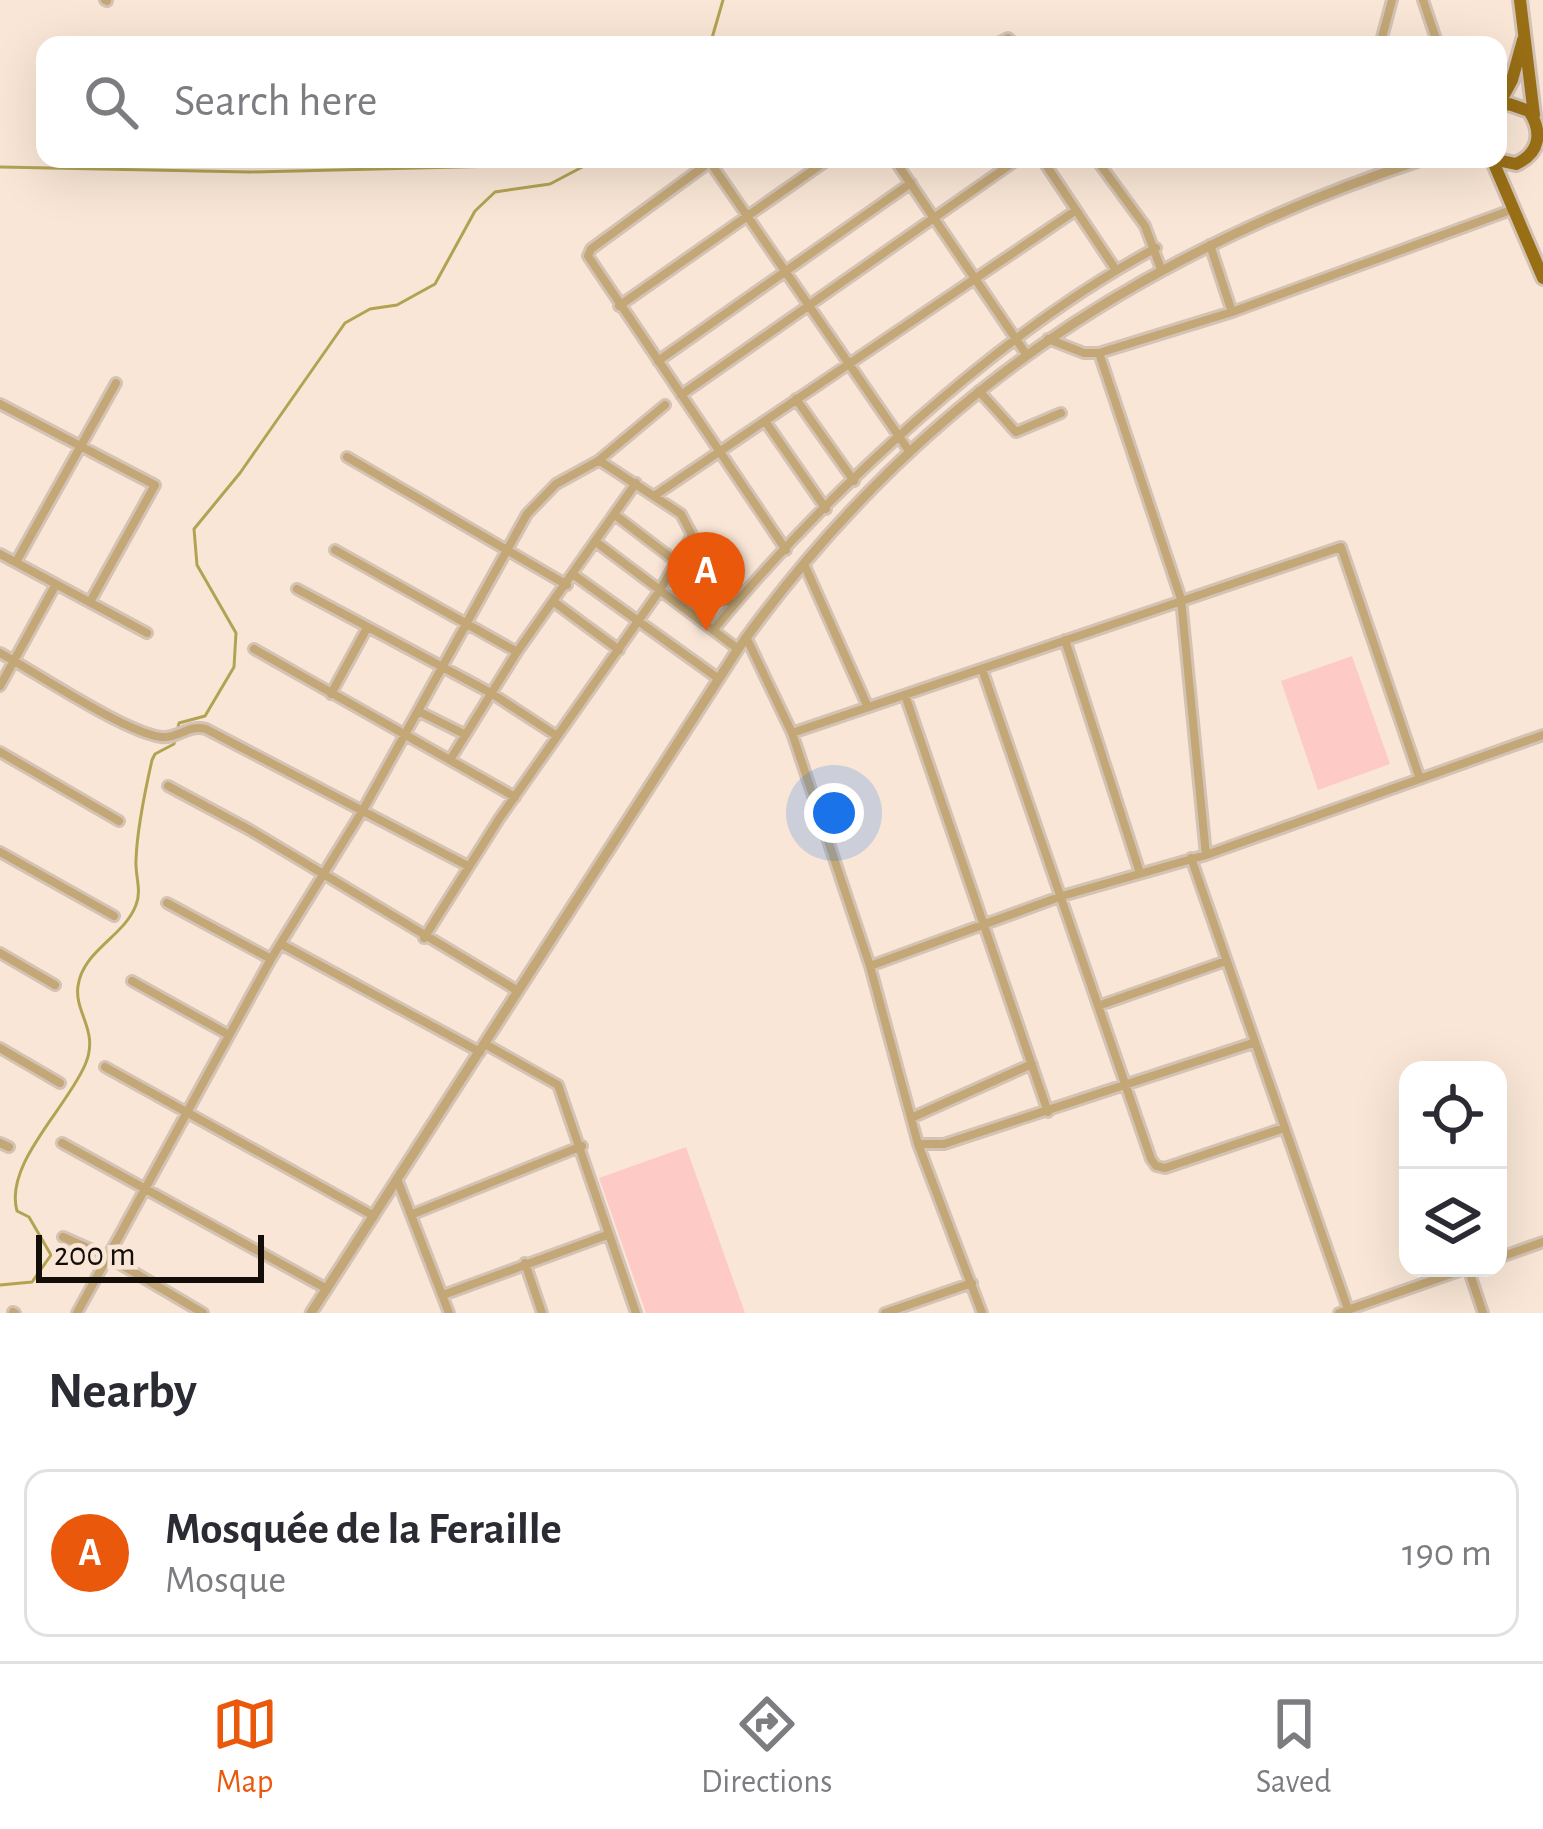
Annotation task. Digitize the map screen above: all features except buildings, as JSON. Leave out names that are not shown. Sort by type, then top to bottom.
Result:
[{"type":"main road","points":[[1520,0],[1543,158]]},
{"type":"main road","points":[[1507,89],[1523,39]]},
{"type":"main road","points":[[1507,106],[1520,106],[1539,128]]},
{"type":"main road","points":[[1507,163],[1528,159],[1539,128]]},
{"type":"main road","points":[[1495,168],[1543,278]]},
{"type":"street","points":[[1382,36],[1392,0]]},
{"type":"street","points":[[1423,0],[1435,36]]},
{"type":"street","points":[[701,168],[591,249],[590,263],[786,550]]},
{"type":"street","points":[[717,168],[910,451]]},
{"type":"street","points":[[619,306],[816,168]]},
{"type":"street","points":[[900,168],[1026,354]]},
{"type":"street","points":[[681,395],[1005,168]]},
{"type":"street","points":[[1048,168],[1116,269]]},
{"type":"street","points":[[1102,168],[1156,248],[1161,268]]},
{"type":"street","points":[[311,1313],[746,638],[804,563],[910,451],[1047,338],[1161,268],[1295,205],[1399,168]]},
{"type":"street","points":[[658,361],[911,183]]},
{"type":"street","points":[[1047,338],[1084,353],[1099,352],[1232,312],[1511,210]]},
{"type":"street","points":[[654,496],[1075,211]]},
{"type":"street","points":[[1210,244],[1232,312]]},
{"type":"street","points":[[714,628],[898,436],[1016,341],[1116,269],[1156,248]]},
{"type":"street","points":[[1099,352],[1181,599],[1206,855]]},
{"type":"street","points":[[16,562],[116,383]]},
{"type":"street","points":[[979,390],[1016,432],[1061,412]]},
{"type":"street","points":[[796,399],[854,481]]},
{"type":"street","points":[[0,404],[155,485],[89,602]]},
{"type":"street","points":[[77,1313],[271,959],[363,810],[527,514],[556,484],[598,461],[665,405]]},
{"type":"street","points":[[765,421],[826,509]]},
{"type":"street","points":[[347,457],[567,584]]},
{"type":"street","points":[[424,938],[515,797],[660,590],[692,535],[681,514],[598,461]]},
{"type":"street","points":[[449,760],[517,652],[636,483]]},
{"type":"street","points":[[615,514],[733,605]]},
{"type":"street","points":[[596,542],[738,650]]},
{"type":"street","points":[[792,733],[1341,548],[1419,776]]},
{"type":"street","points":[[335,550],[517,652]]},
{"type":"street","points":[[0,554],[147,633]]},
{"type":"street","points":[[804,563],[868,705]]},
{"type":"street","points":[[574,575],[718,679]]},
{"type":"street","points":[[0,686],[56,584]]},
{"type":"street","points":[[298,589],[490,693],[557,736]]},
{"type":"street","points":[[554,602],[619,650]]},
{"type":"street","points":[[331,694],[367,628]]},
{"type":"street","points":[[746,638],[792,733],[870,966],[918,1144],[982,1313]]},
{"type":"street","points":[[1065,640],[1140,873]]},
{"type":"street","points":[[254,649],[515,797]]},
{"type":"street","points":[[0,652],[158,737],[199,726],[469,867]]},
{"type":"street","points":[[982,669],[1124,1087],[1156,1166],[1165,1168],[1283,1128]]},
{"type":"street","points":[[905,695],[1048,1112]]},
{"type":"street","points":[[418,711],[464,734]]},
{"type":"street","points":[[870,966],[1062,896],[1206,855],[1543,735]]},
{"type":"street","points":[[0,752],[119,820]]},
{"type":"street","points":[[168,786],[519,992]]},
{"type":"street","points":[[0,852],[113,916]]},
{"type":"street","points":[[1191,858],[1351,1310],[1443,1277]]},
{"type":"street","points":[[167,903],[271,959]]},
{"type":"street","points":[[281,944],[558,1085],[636,1313]]},
{"type":"street","points":[[0,952],[55,985]]},
{"type":"street","points":[[1098,1006],[1226,961]]},
{"type":"street","points":[[132,981],[229,1036]]},
{"type":"street","points":[[918,1144],[944,1144],[1253,1043]]},
{"type":"street","points":[[0,1048],[60,1083]]},
{"type":"street","points":[[911,1118],[1032,1064]]},
{"type":"street","points":[[105,1067],[374,1216]]},
{"type":"street","points":[[62,1142],[327,1289]]},
{"type":"street","points":[[413,1214],[582,1146]]},
{"type":"street","points":[[397,1179],[448,1313]]},
{"type":"street","points":[[443,1295],[607,1235]]},
{"type":"street","points":[[63,1237],[108,1257],[203,1313]]},
{"type":"street","points":[[1507,1255],[1543,1242]]},
{"type":"street","points":[[525,1263],[542,1313]]},
{"type":"street","points":[[1471,1277],[1484,1313]]},
{"type":"street","points":[[885,1313],[972,1283]]},
{"type":"shaded area","points":[[1352,656],[1390,764],[1318,790],[1281,681]]},
{"type":"shaded area","points":[[686,1147],[745,1313],[646,1313],[599,1178]]},
{"type":"waterway","points":[[713,36],[723,0]]},
{"type":"waterway","points":[[0,167],[36,168]]},
{"type":"waterway","points":[[50,168],[249,172],[418,168]]},
{"type":"waterway","points":[[0,1285],[32,1282],[51,1255],[29,1217],[17,1211],[15,1193],[28,1156],[89,1053],[78,996],[81,973],[136,905],[138,835],[152,760],[174,744],[179,723],[205,716],[234,667],[236,633],[197,565],[194,529],[240,473],[345,323],[370,309],[397,305],[435,284],[475,211],[495,192],[550,184],[580,168]]},
{"type":"place","name":"Mosquée de la Feraille","points":[[706,631]]}]
